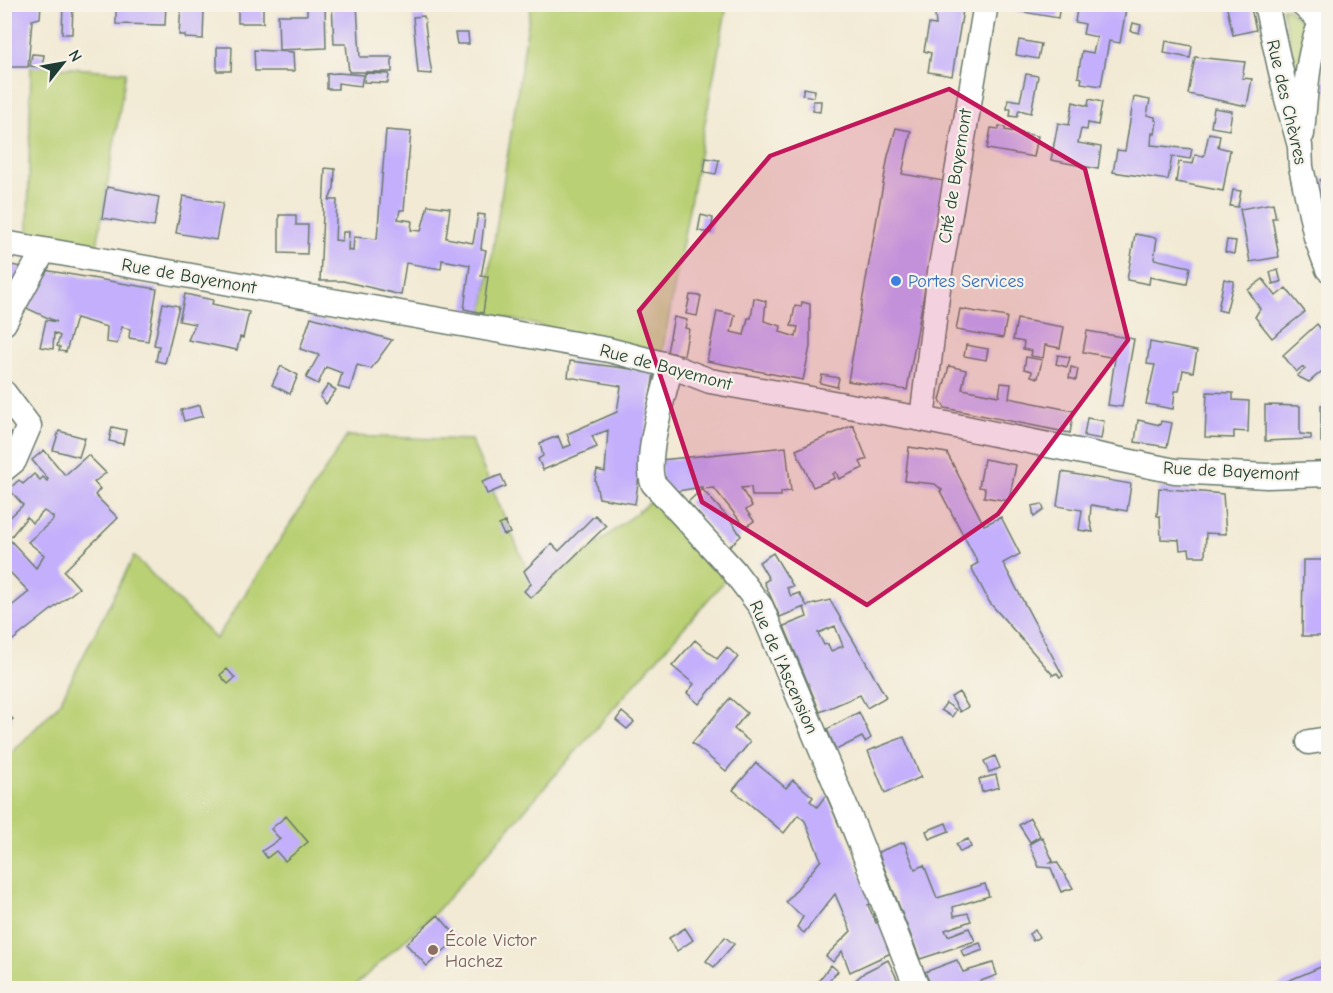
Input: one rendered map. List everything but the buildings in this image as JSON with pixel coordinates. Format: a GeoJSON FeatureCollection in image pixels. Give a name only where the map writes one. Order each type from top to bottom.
{"type":"FeatureCollection","features":[{"type":"Feature","properties":{"kind":"street","name":"Cité de Bayemont"},"geometry":{"type":"LineString","coordinates":[[922,419],[940,272],[986,4]]}},
{"type":"Feature","properties":{"kind":"street","name":"Rue des Chèvres"},"geometry":{"type":"LineString","coordinates":[[1266,4],[1300,146],[1316,237],[1329,269]]}},
{"type":"Feature","properties":{"kind":"street"},"geometry":{"type":"LineString","coordinates":[[1300,146],[1311,64],[1325,16],[1302,4]]}},
{"type":"Feature","properties":{"kind":"street","name":"Rue de Bayemont"},"geometry":{"type":"LineString","coordinates":[[4,243],[609,350],[671,366],[710,381],[922,419],[1175,471],[1267,476],[1329,474]]}},
{"type":"Feature","properties":{"kind":"street"},"geometry":{"type":"LineString","coordinates":[[4,323],[44,250]]}},
{"type":"Feature","properties":{"kind":"street","name":"Rue de l'Ascension"},"geometry":{"type":"LineString","coordinates":[[671,366],[656,429],[651,476],[653,483],[733,570],[760,607],[858,836],[917,988]]}},
{"type":"Feature","properties":{"kind":"street"},"geometry":{"type":"LineString","coordinates":[[4,393],[29,426],[14,461],[4,469]]}},
{"type":"Feature","properties":{"kind":"highlighted area"},"geometry":{"type":"Polygon","coordinates":[[[949,89],[1085,169],[1128,340],[998,514],[867,605],[702,502],[639,311],[770,156],[949,89]]]}},
{"type":"Feature","properties":{"kind":"green space"},"geometry":{"type":"Polygon","coordinates":[[[531,5],[727,5],[662,353],[483,313],[531,5]]]}},
{"type":"Feature","properties":{"kind":"green space"},"geometry":{"type":"Polygon","coordinates":[[[1282,8],[1287,8],[1303,23],[1305,31],[1298,80],[1282,8]]]}},
{"type":"Feature","properties":{"kind":"green space"},"geometry":{"type":"Polygon","coordinates":[[[31,65],[126,72],[96,252],[28,232],[31,65]]]}},
{"type":"Feature","properties":{"kind":"green space"},"geometry":{"type":"Polygon","coordinates":[[[347,436],[471,440],[537,592],[656,497],[727,578],[436,912],[352,988],[5,988],[4,761],[59,704],[134,556],[216,639],[347,436]]]}},
{"type":"Feature","properties":{"kind":"place","name":"Portes Services"},"geometry":{"type":"Point","coordinates":[896,281]}},
{"type":"Feature","properties":{"kind":"place","name":"École Victor Hachez"},"geometry":{"type":"Point","coordinates":[433,950]}}]}
